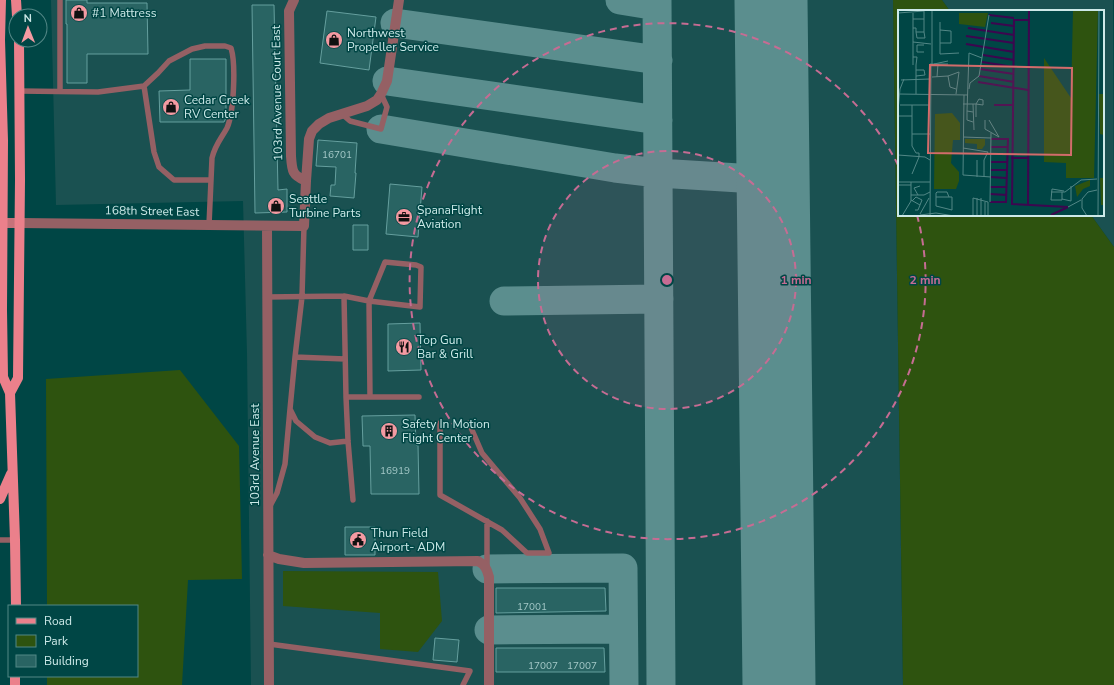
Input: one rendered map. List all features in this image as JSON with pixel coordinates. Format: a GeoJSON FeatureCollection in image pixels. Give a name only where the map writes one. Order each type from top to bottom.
{"type":"FeatureCollection","features":[{"type":"Feature","properties":{"kind":"main road"},"geometry":{"type":"LineString","coordinates":[[1,0],[1,310],[3,377],[10,393],[16,605]]}},
{"type":"Feature","properties":{"kind":"main road"},"geometry":{"type":"LineString","coordinates":[[10,393],[18,378],[20,223],[19,48]]}},
{"type":"Feature","properties":{"kind":"main road"},"geometry":{"type":"LineString","coordinates":[[0,499],[12,472]]}},
{"type":"Feature","properties":{"kind":"street","name":"103rd Avenue Court East"},"geometry":{"type":"LineString","coordinates":[[294,0],[289,11],[291,166],[294,174],[306,181]]}},
{"type":"Feature","properties":{"kind":"street"},"geometry":{"type":"LineString","coordinates":[[304,226],[309,139],[312,131],[319,124],[329,118],[367,106],[377,100],[381,94],[387,81],[399,0]]}},
{"type":"Feature","properties":{"kind":"street","name":"168th Street East"},"geometry":{"type":"LineString","coordinates":[[1,223],[304,226]]}},
{"type":"Feature","properties":{"kind":"street","name":"103rd Avenue East"},"geometry":{"type":"LineString","coordinates":[[267,226],[269,685]]}},
{"type":"Feature","properties":{"kind":"street"},"geometry":{"type":"LineString","coordinates":[[268,555],[279,560],[304,563],[478,561],[484,564],[489,577],[489,685]]}},
{"type":"Feature","properties":{"kind":"lane"},"geometry":{"type":"LineString","coordinates":[[60,0],[60,91]]}},
{"type":"Feature","properties":{"kind":"lane"},"geometry":{"type":"LineString","coordinates":[[19,92],[98,92],[144,86],[169,61],[192,49],[205,46],[225,46],[231,48],[233,55],[233,92],[231,116],[227,127],[214,149],[212,158],[209,225]]}},
{"type":"Feature","properties":{"kind":"lane"},"geometry":{"type":"LineString","coordinates":[[144,86],[154,152],[159,167],[174,180],[210,180]]}},
{"type":"Feature","properties":{"kind":"lane"},"geometry":{"type":"LineString","coordinates":[[342,114],[350,121],[381,129],[387,107],[381,94]]}},
{"type":"Feature","properties":{"kind":"lane"},"geometry":{"type":"LineString","coordinates":[[268,508],[277,493],[285,464],[302,297],[304,226]]}},
{"type":"Feature","properties":{"kind":"lane"},"geometry":{"type":"LineString","coordinates":[[267,297],[344,296],[369,301],[420,307],[421,267],[416,265],[385,262],[369,301],[370,397]]}},
{"type":"Feature","properties":{"kind":"lane"},"geometry":{"type":"LineString","coordinates":[[344,296],[346,397],[353,500]]}},
{"type":"Feature","properties":{"kind":"lane"},"geometry":{"type":"LineString","coordinates":[[295,357],[345,359]]}},
{"type":"Feature","properties":{"kind":"lane"},"geometry":{"type":"LineString","coordinates":[[346,397],[419,397]]}},
{"type":"Feature","properties":{"kind":"lane"},"geometry":{"type":"LineString","coordinates":[[290,409],[296,421],[315,437],[330,443],[348,441]]}},
{"type":"Feature","properties":{"kind":"lane"},"geometry":{"type":"LineString","coordinates":[[440,423],[440,495],[502,530],[527,553],[550,553],[540,529],[520,498],[482,453],[469,423]]}},
{"type":"Feature","properties":{"kind":"lane"},"geometry":{"type":"LineString","coordinates":[[486,521],[487,569]]}},
{"type":"Feature","properties":{"kind":"lane"},"geometry":{"type":"LineString","coordinates":[[0,540],[15,540]]}},
{"type":"Feature","properties":{"kind":"lane"},"geometry":{"type":"LineString","coordinates":[[269,644],[470,671],[463,685]]}},
{"type":"Feature","properties":{"kind":"shaded area"},"geometry":{"type":"Polygon","coordinates":[[[51,0],[893,0],[903,685],[251,685],[247,353],[243,201],[56,205],[51,0]]]}},
{"type":"Feature","properties":{"kind":"shaded area"},"geometry":{"type":"Polygon","coordinates":[[[942,0],[1113,0],[1114,247],[1092,216],[1104,216],[1104,10],[949,10],[942,0]]]}},
{"type":"Feature","properties":{"kind":"green space"},"geometry":{"type":"Polygon","coordinates":[[[893,0],[942,0],[949,10],[898,10],[898,216],[1092,216],[1114,247],[1114,685],[903,685],[893,0]]]}},
{"type":"Feature","properties":{"kind":"green space"},"geometry":{"type":"Polygon","coordinates":[[[180,370],[239,446],[242,579],[188,580],[182,685],[47,685],[47,677],[138,677],[138,605],[47,605],[46,379],[180,370]]]}},
{"type":"Feature","properties":{"kind":"green space"},"geometry":{"type":"Polygon","coordinates":[[[283,571],[438,572],[442,621],[418,652],[380,649],[380,613],[283,606],[283,571]]]}},
{"type":"Feature","properties":{"kind":"building"},"geometry":{"type":"Polygon","coordinates":[[[66,0],[87,0],[87,3],[147,3],[148,54],[87,54],[87,83],[67,83],[66,0]]]}},
{"type":"Feature","properties":{"kind":"building"},"geometry":{"type":"Polygon","coordinates":[[[252,5],[274,5],[278,190],[287,189],[287,212],[255,213],[252,5]]]}},
{"type":"Feature","properties":{"kind":"building"},"geometry":{"type":"Polygon","coordinates":[[[327,11],[376,17],[369,70],[320,63],[327,11]]]}},
{"type":"Feature","properties":{"kind":"building"},"geometry":{"type":"Polygon","coordinates":[[[190,59],[226,59],[226,118],[224,122],[160,122],[159,91],[190,90],[190,59]]]}},
{"type":"Feature","properties":{"kind":"building"},"geometry":{"type":"Polygon","coordinates":[[[318,140],[357,143],[354,198],[330,196],[331,185],[335,185],[336,167],[316,166],[318,140]]]}},
{"type":"Feature","properties":{"kind":"building"},"geometry":{"type":"Polygon","coordinates":[[[390,184],[422,187],[418,237],[386,234],[390,184]]]}},
{"type":"Feature","properties":{"kind":"building"},"geometry":{"type":"Polygon","coordinates":[[[353,225],[368,225],[368,250],[353,250],[353,225]]]}},
{"type":"Feature","properties":{"kind":"building","name":"Top Gun Bar & Grill"},"geometry":{"type":"Polygon","coordinates":[[[420,323],[421,370],[388,371],[388,324],[420,323]]]}},
{"type":"Feature","properties":{"kind":"building"},"geometry":{"type":"Polygon","coordinates":[[[415,415],[416,445],[418,445],[419,494],[371,494],[370,446],[363,446],[362,416],[415,415]]]}},
{"type":"Feature","properties":{"kind":"building"},"geometry":{"type":"Polygon","coordinates":[[[345,527],[375,527],[375,555],[345,555],[345,527]]]}},
{"type":"Feature","properties":{"kind":"building"},"geometry":{"type":"Polygon","coordinates":[[[496,588],[605,588],[606,611],[496,613],[496,588]]]}},
{"type":"Feature","properties":{"kind":"building"},"geometry":{"type":"Polygon","coordinates":[[[435,638],[459,640],[457,662],[433,660],[435,638]]]}},
{"type":"Feature","properties":{"kind":"building"},"geometry":{"type":"Polygon","coordinates":[[[496,648],[604,648],[605,672],[496,672],[496,648]]]}},
{"type":"Feature","properties":{"kind":"taxiway"},"geometry":{"type":"LineString","coordinates":[[620,0],[657,6]]}},
{"type":"Feature","properties":{"kind":"taxiway"},"geometry":{"type":"LineString","coordinates":[[657,0],[661,685]]}},
{"type":"Feature","properties":{"kind":"taxiway"},"geometry":{"type":"LineString","coordinates":[[395,23],[658,60]]}},
{"type":"Feature","properties":{"kind":"taxiway"},"geometry":{"type":"LineString","coordinates":[[387,81],[658,120]]}},
{"type":"Feature","properties":{"kind":"taxiway"},"geometry":{"type":"LineString","coordinates":[[381,129],[615,168],[658,173],[773,180]]}},
{"type":"Feature","properties":{"kind":"taxiway"},"geometry":{"type":"LineString","coordinates":[[504,301],[659,299]]}},
{"type":"Feature","properties":{"kind":"taxiway"},"geometry":{"type":"LineString","coordinates":[[487,569],[623,568],[624,685]]}},
{"type":"Feature","properties":{"kind":"taxiway"},"geometry":{"type":"LineString","coordinates":[[489,630],[623,629]]}},
{"type":"Feature","properties":{"kind":"runway"},"geometry":{"type":"LineString","coordinates":[[771,0],[779,685]]}},
{"type":"Feature","properties":{"kind":"place","name":"#1 Mattress"},"geometry":{"type":"Point","coordinates":[79,13]}},
{"type":"Feature","properties":{"kind":"place","name":"Northwest Propeller Service"},"geometry":{"type":"Point","coordinates":[334,40]}},
{"type":"Feature","properties":{"kind":"place","name":"Cedar Creek RV Center"},"geometry":{"type":"Point","coordinates":[171,107]}},
{"type":"Feature","properties":{"kind":"place","name":"Seattle Turbine Parts"},"geometry":{"type":"Point","coordinates":[276,206]}},
{"type":"Feature","properties":{"kind":"place","name":"SpanaFlight Aviation"},"geometry":{"type":"Point","coordinates":[404,217]}},
{"type":"Feature","properties":{"kind":"place","name":"Top Gun Bar & Grill"},"geometry":{"type":"Point","coordinates":[404,347]}},
{"type":"Feature","properties":{"kind":"place","name":"Safety In Motion Flight Center"},"geometry":{"type":"Point","coordinates":[389,431]}},
{"type":"Feature","properties":{"kind":"place","name":"Thun Field Airport- ADM"},"geometry":{"type":"Point","coordinates":[358,540]}}]}
